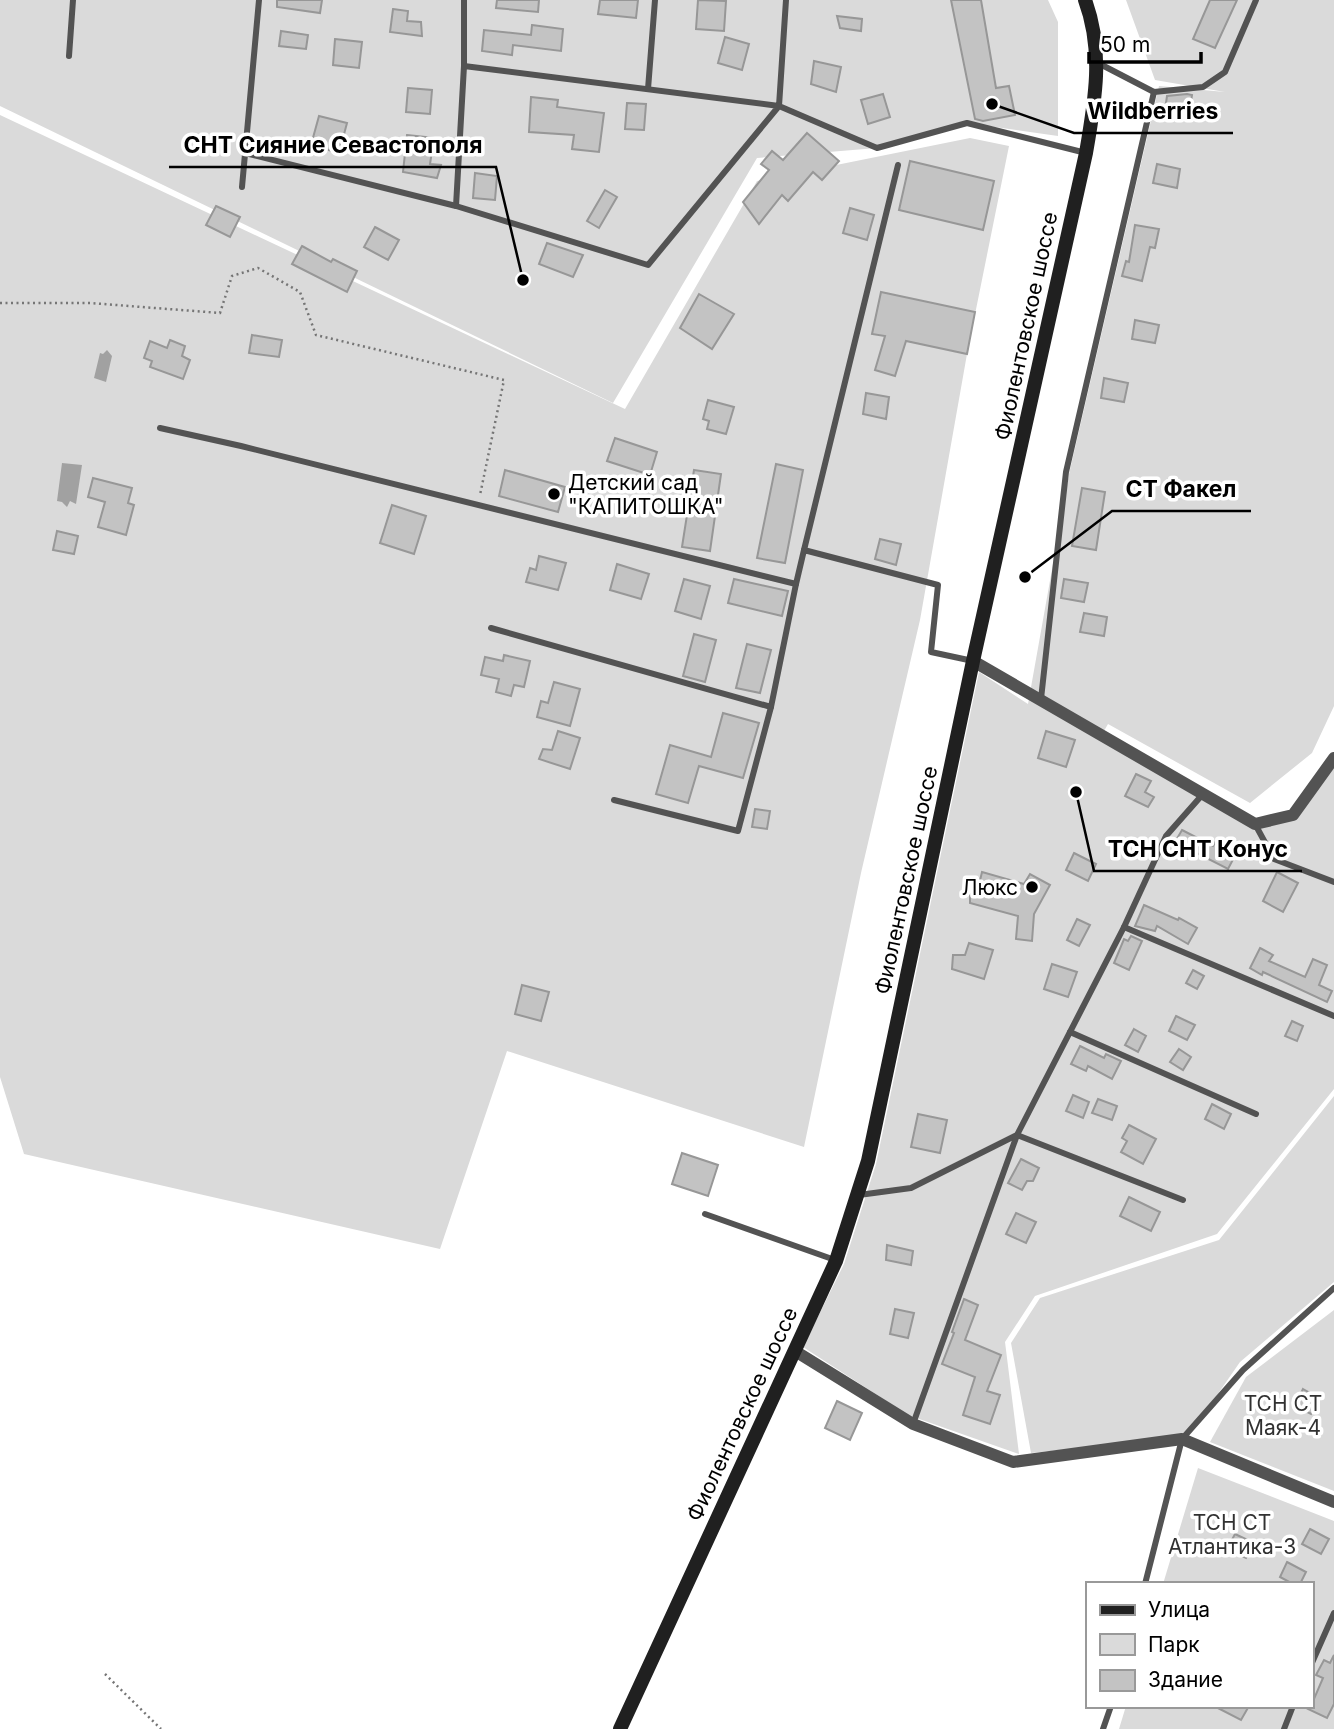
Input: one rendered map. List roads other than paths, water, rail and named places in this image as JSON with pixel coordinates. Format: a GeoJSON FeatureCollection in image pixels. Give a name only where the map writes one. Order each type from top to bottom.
{"type":"FeatureCollection","features":[{"type":"Feature","properties":{"kind":"main road","name":"Фиолентовское шоссе"},"geometry":{"type":"LineString","coordinates":[[620,1729],[836,1261],[868,1161],[1086,153],[1096,97],[1098,64],[1085,0]]}},
{"type":"Feature","properties":{"kind":"street"},"geometry":{"type":"LineString","coordinates":[[974,661],[1255,824],[1293,815],[1334,758]]}},
{"type":"Feature","properties":{"kind":"street"},"geometry":{"type":"LineString","coordinates":[[795,1351],[913,1424],[1013,1462],[1182,1439],[1334,1502]]}},
{"type":"Feature","properties":{"kind":"lane"},"geometry":{"type":"LineString","coordinates":[[69,56],[73,0]]}},
{"type":"Feature","properties":{"kind":"lane"},"geometry":{"type":"LineString","coordinates":[[242,187],[259,0]]}},
{"type":"Feature","properties":{"kind":"lane"},"geometry":{"type":"LineString","coordinates":[[456,206],[464,66],[464,0]]}},
{"type":"Feature","properties":{"kind":"lane"},"geometry":{"type":"LineString","coordinates":[[648,89],[655,0]]}},
{"type":"Feature","properties":{"kind":"lane"},"geometry":{"type":"LineString","coordinates":[[245,153],[456,206],[648,265],[779,106],[786,0]]}},
{"type":"Feature","properties":{"kind":"lane"},"geometry":{"type":"LineString","coordinates":[[1098,64],[1154,92],[1203,87],[1225,72],[1256,0]]}},
{"type":"Feature","properties":{"kind":"lane"},"geometry":{"type":"LineString","coordinates":[[464,66],[779,106],[877,148],[967,123],[1086,153]]}},
{"type":"Feature","properties":{"kind":"lane"},"geometry":{"type":"LineString","coordinates":[[1041,699],[1066,472],[1154,92]]}},
{"type":"Feature","properties":{"kind":"lane"},"geometry":{"type":"LineString","coordinates":[[614,800],[737,831],[771,707],[796,584],[898,165]]}},
{"type":"Feature","properties":{"kind":"lane"},"geometry":{"type":"LineString","coordinates":[[160,428],[796,584]]}},
{"type":"Feature","properties":{"kind":"lane"},"geometry":{"type":"LineString","coordinates":[[804,550],[938,585],[931,652],[974,661]]}},
{"type":"Feature","properties":{"kind":"lane"},"geometry":{"type":"LineString","coordinates":[[491,628],[771,707]]}},
{"type":"Feature","properties":{"kind":"lane"},"geometry":{"type":"LineString","coordinates":[[913,1424],[1017,1135],[1124,927],[1166,836],[1203,794]]}},
{"type":"Feature","properties":{"kind":"lane"},"geometry":{"type":"LineString","coordinates":[[1255,824],[1274,859],[1334,882]]}},
{"type":"Feature","properties":{"kind":"lane"},"geometry":{"type":"LineString","coordinates":[[1124,927],[1334,1016]]}},
{"type":"Feature","properties":{"kind":"lane"},"geometry":{"type":"LineString","coordinates":[[1070,1032],[1256,1114]]}},
{"type":"Feature","properties":{"kind":"lane"},"geometry":{"type":"LineString","coordinates":[[858,1195],[911,1188],[1017,1135],[1184,1200]]}},
{"type":"Feature","properties":{"kind":"lane"},"geometry":{"type":"LineString","coordinates":[[705,1213],[836,1261]]}},
{"type":"Feature","properties":{"kind":"lane"},"geometry":{"type":"LineString","coordinates":[[1146,1582],[1182,1439],[1243,1370],[1334,1289]]}},
{"type":"Feature","properties":{"kind":"lane"},"geometry":{"type":"LineString","coordinates":[[1313,1660],[1334,1613]]}},
{"type":"Feature","properties":{"kind":"lane"},"geometry":{"type":"LineString","coordinates":[[1103,1729],[1110,1708]]}},
{"type":"Feature","properties":{"kind":"lane"},"geometry":{"type":"LineString","coordinates":[[1283,1729],[1292,1708]]}},
{"type":"Feature","properties":{"kind":"place","name":"Wildberries"},"geometry":{"type":"Point","coordinates":[992,104]}},
{"type":"Feature","properties":{"kind":"place","name":"СНТ Сияние Севастополя"},"geometry":{"type":"Point","coordinates":[523,280]}},
{"type":"Feature","properties":{"kind":"place","name":"Детский сад \"КАПИТОШКА\""},"geometry":{"type":"Point","coordinates":[554,494]}},
{"type":"Feature","properties":{"kind":"place","name":"СТ Факел"},"geometry":{"type":"Point","coordinates":[1025,577]}},
{"type":"Feature","properties":{"kind":"place","name":"ТСН СНТ Конус"},"geometry":{"type":"Point","coordinates":[1076,792]}},
{"type":"Feature","properties":{"kind":"place","name":"Люкс"},"geometry":{"type":"Point","coordinates":[1032,887]}},
{"type":"Feature","properties":{"kind":"park label","name":"ТСН СТ Маяк-4"},"geometry":{"type":"Point","coordinates":[1283,1415]}},
{"type":"Feature","properties":{"kind":"park label","name":"ТСН СТ Атлантика-3"},"geometry":{"type":"Point","coordinates":[1232,1534]}}]}
